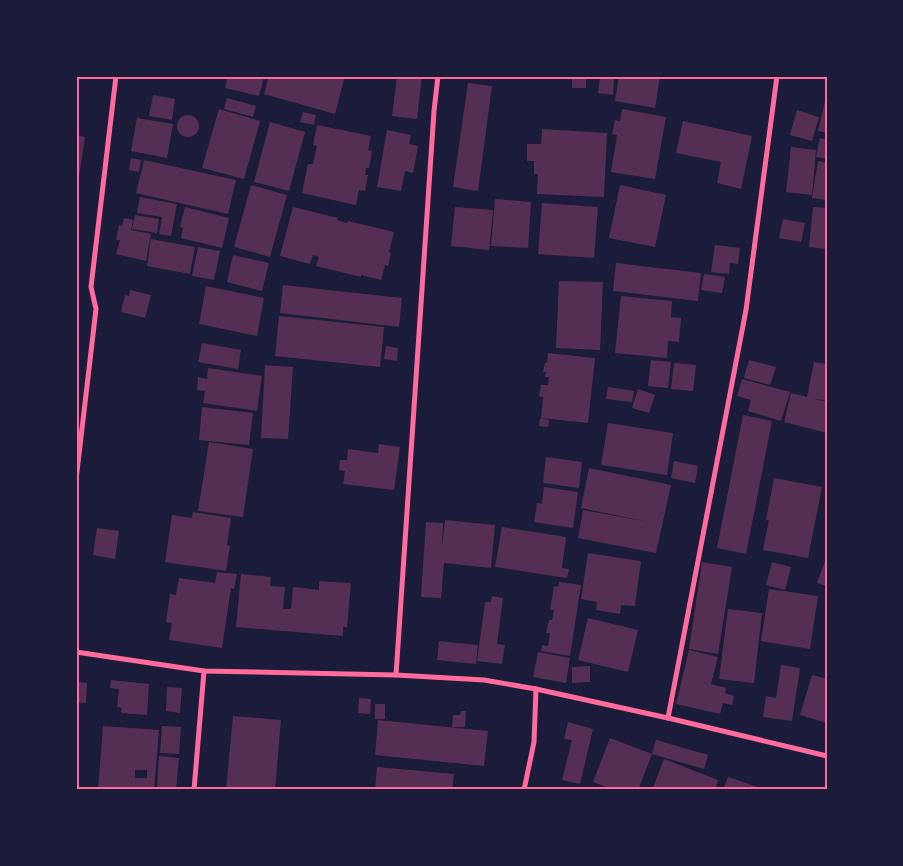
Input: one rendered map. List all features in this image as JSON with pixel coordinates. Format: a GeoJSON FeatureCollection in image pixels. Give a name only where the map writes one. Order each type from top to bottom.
{"type":"FeatureCollection","features":[{"type":"Feature","properties":{"kind":"street"},"geometry":{"type":"LineString","coordinates":[[76,480],[96,309],[91,287],[116,76]]}},
{"type":"Feature","properties":{"kind":"street"},"geometry":{"type":"LineString","coordinates":[[396,675],[434,111],[438,76]]}},
{"type":"Feature","properties":{"kind":"street"},"geometry":{"type":"LineString","coordinates":[[668,718],[746,310],[777,76]]}},
{"type":"Feature","properties":{"kind":"street"},"geometry":{"type":"LineString","coordinates":[[76,652],[204,671],[396,675],[484,680],[536,689],[668,718],[827,756]]}},
{"type":"Feature","properties":{"kind":"street"},"geometry":{"type":"LineString","coordinates":[[194,790],[204,671]]}},
{"type":"Feature","properties":{"kind":"street"},"geometry":{"type":"LineString","coordinates":[[524,790],[534,742],[536,689]]}},
{"type":"Feature","properties":{"kind":"building"},"geometry":{"type":"Polygon","coordinates":[[[228,76],[264,77],[259,96],[225,88],[228,76]]]}},
{"type":"Feature","properties":{"kind":"building"},"geometry":{"type":"Polygon","coordinates":[[[269,76],[345,76],[335,114],[264,94],[269,76]]]}},
{"type":"Feature","properties":{"kind":"building"},"geometry":{"type":"Polygon","coordinates":[[[397,76],[422,76],[417,119],[392,116],[397,76]]]}},
{"type":"Feature","properties":{"kind":"building"},"geometry":{"type":"Polygon","coordinates":[[[619,76],[660,76],[655,108],[615,101],[619,76]]]}},
{"type":"Feature","properties":{"kind":"building"},"geometry":{"type":"Polygon","coordinates":[[[572,77],[586,77],[586,88],[572,88],[572,77]]]}},
{"type":"Feature","properties":{"kind":"building"},"geometry":{"type":"Polygon","coordinates":[[[600,78],[614,79],[613,95],[598,93],[600,78]]]}},
{"type":"Feature","properties":{"kind":"building"},"geometry":{"type":"Polygon","coordinates":[[[468,83],[492,86],[478,191],[453,187],[468,83]]]}},
{"type":"Feature","properties":{"kind":"building"},"geometry":{"type":"Polygon","coordinates":[[[153,95],[175,99],[172,120],[149,116],[153,95]]]}},
{"type":"Feature","properties":{"kind":"building"},"geometry":{"type":"Polygon","coordinates":[[[227,98],[256,106],[253,117],[224,109],[227,98]]]}},
{"type":"Feature","properties":{"kind":"building"},"geometry":{"type":"Polygon","coordinates":[[[825,101],[827,101],[827,133],[818,131],[825,101]]]}},
{"type":"Feature","properties":{"kind":"building"},"geometry":{"type":"Polygon","coordinates":[[[219,109],[260,121],[244,179],[202,168],[219,109]]]}},
{"type":"Feature","properties":{"kind":"building"},"geometry":{"type":"Polygon","coordinates":[[[622,109],[666,117],[655,179],[611,172],[617,135],[612,134],[615,120],[620,121],[622,109]]]}},
{"type":"Feature","properties":{"kind":"building"},"geometry":{"type":"Polygon","coordinates":[[[797,110],[819,117],[812,141],[790,135],[797,110]]]}},
{"type":"Feature","properties":{"kind":"building"},"geometry":{"type":"Polygon","coordinates":[[[303,112],[316,115],[314,125],[300,122],[303,112]]]}},
{"type":"Feature","properties":{"kind":"building"},"geometry":{"type":"Polygon","coordinates":[[[188,115],[196,118],[199,126],[196,134],[188,137],[180,134],[177,126],[180,118],[188,115]]]}},
{"type":"Feature","properties":{"kind":"building"},"geometry":{"type":"Polygon","coordinates":[[[137,118],[173,124],[167,158],[131,151],[137,118]]]}},
{"type":"Feature","properties":{"kind":"building"},"geometry":{"type":"Polygon","coordinates":[[[683,121],[752,136],[741,189],[717,183],[721,162],[676,153],[683,121]]]}},
{"type":"Feature","properties":{"kind":"building"},"geometry":{"type":"Polygon","coordinates":[[[270,122],[305,132],[289,191],[254,182],[270,122]]]}},
{"type":"Feature","properties":{"kind":"building"},"geometry":{"type":"Polygon","coordinates":[[[317,125],[371,136],[368,150],[372,151],[369,168],[366,168],[365,175],[368,175],[365,191],[359,190],[356,205],[302,193],[308,164],[313,164],[317,146],[313,145],[317,125]]]}},
{"type":"Feature","properties":{"kind":"building"},"geometry":{"type":"Polygon","coordinates":[[[542,129],[607,133],[604,197],[537,194],[538,174],[534,174],[534,161],[527,161],[527,144],[541,144],[542,129]]]}},
{"type":"Feature","properties":{"kind":"building"},"geometry":{"type":"Polygon","coordinates":[[[387,130],[411,135],[409,144],[418,146],[413,173],[405,171],[401,191],[377,187],[387,130]]]}},
{"type":"Feature","properties":{"kind":"building"},"geometry":{"type":"Polygon","coordinates":[[[76,135],[85,137],[77,190],[76,190],[76,135]]]}},
{"type":"Feature","properties":{"kind":"building"},"geometry":{"type":"Polygon","coordinates":[[[820,138],[827,140],[827,159],[816,157],[820,138]]]}},
{"type":"Feature","properties":{"kind":"building"},"geometry":{"type":"Polygon","coordinates":[[[791,147],[816,150],[812,195],[786,192],[791,147]]]}},
{"type":"Feature","properties":{"kind":"building"},"geometry":{"type":"Polygon","coordinates":[[[131,158],[141,160],[139,172],[129,170],[131,158]]]}},
{"type":"Feature","properties":{"kind":"building"},"geometry":{"type":"Polygon","coordinates":[[[144,160],[236,180],[228,214],[136,193],[144,160]]]}},
{"type":"Feature","properties":{"kind":"building"},"geometry":{"type":"Polygon","coordinates":[[[818,161],[827,163],[827,200],[812,198],[818,161]]]}},
{"type":"Feature","properties":{"kind":"building"},"geometry":{"type":"Polygon","coordinates":[[[251,185],[287,195],[270,257],[234,247],[251,185]]]}},
{"type":"Feature","properties":{"kind":"building"},"geometry":{"type":"Polygon","coordinates":[[[620,185],[666,195],[655,247],[609,238],[620,185]]]}},
{"type":"Feature","properties":{"kind":"building"},"geometry":{"type":"Polygon","coordinates":[[[140,197],[177,204],[171,236],[159,234],[162,217],[137,213],[140,197]]]}},
{"type":"Feature","properties":{"kind":"building"},"geometry":{"type":"Polygon","coordinates":[[[495,199],[531,202],[528,248],[491,246],[495,199]]]}},
{"type":"Feature","properties":{"kind":"building"},"geometry":{"type":"Polygon","coordinates":[[[542,203],[598,207],[594,258],[538,254],[542,203]]]}},
{"type":"Feature","properties":{"kind":"building"},"geometry":{"type":"Polygon","coordinates":[[[185,207],[229,218],[222,248],[181,238],[183,228],[180,227],[185,207]]]}},
{"type":"Feature","properties":{"kind":"building"},"geometry":{"type":"Polygon","coordinates":[[[293,207],[338,218],[337,220],[347,223],[348,221],[394,232],[388,266],[385,265],[381,280],[316,266],[319,257],[313,255],[310,264],[280,256],[293,207]]]}},
{"type":"Feature","properties":{"kind":"building"},"geometry":{"type":"Polygon","coordinates":[[[455,207],[493,210],[489,250],[451,246],[455,207]]]}},
{"type":"Feature","properties":{"kind":"building"},"geometry":{"type":"Polygon","coordinates":[[[813,207],[827,208],[827,249],[809,247],[813,207]]]}},
{"type":"Feature","properties":{"kind":"building"},"geometry":{"type":"Polygon","coordinates":[[[135,215],[159,219],[157,233],[132,229],[135,215]]]}},
{"type":"Feature","properties":{"kind":"building"},"geometry":{"type":"Polygon","coordinates":[[[124,218],[133,220],[131,230],[151,234],[146,261],[116,254],[120,240],[116,240],[119,225],[122,226],[124,218]]]}},
{"type":"Feature","properties":{"kind":"building"},"geometry":{"type":"Polygon","coordinates":[[[783,219],[805,223],[801,242],[779,238],[783,219]]]}},
{"type":"Feature","properties":{"kind":"building"},"geometry":{"type":"Polygon","coordinates":[[[151,239],[195,247],[190,274],[147,266],[151,239]]]}},
{"type":"Feature","properties":{"kind":"building"},"geometry":{"type":"Polygon","coordinates":[[[715,245],[740,248],[738,264],[730,263],[729,274],[711,272],[715,245]]]}},
{"type":"Feature","properties":{"kind":"building"},"geometry":{"type":"Polygon","coordinates":[[[198,247],[220,251],[214,280],[192,276],[198,247]]]}},
{"type":"Feature","properties":{"kind":"building"},"geometry":{"type":"Polygon","coordinates":[[[233,255],[269,263],[262,291],[227,282],[233,255]]]}},
{"type":"Feature","properties":{"kind":"building"},"geometry":{"type":"Polygon","coordinates":[[[616,263],[701,273],[698,301],[613,291],[616,263]]]}},
{"type":"Feature","properties":{"kind":"building"},"geometry":{"type":"Polygon","coordinates":[[[704,274],[725,277],[722,293],[701,290],[704,274]]]}},
{"type":"Feature","properties":{"kind":"building"},"geometry":{"type":"Polygon","coordinates":[[[559,281],[603,282],[600,350],[556,348],[559,281]]]}},
{"type":"Feature","properties":{"kind":"building"},"geometry":{"type":"Polygon","coordinates":[[[283,285],[402,298],[399,327],[280,313],[283,285]]]}},
{"type":"Feature","properties":{"kind":"building"},"geometry":{"type":"Polygon","coordinates":[[[206,286],[264,298],[257,336],[199,324],[206,286]]]}},
{"type":"Feature","properties":{"kind":"building"},"geometry":{"type":"Polygon","coordinates":[[[130,290],[151,295],[145,318],[121,312],[125,295],[129,296],[130,290]]]}},
{"type":"Feature","properties":{"kind":"building"},"geometry":{"type":"Polygon","coordinates":[[[621,296],[672,301],[671,317],[681,318],[679,342],[668,341],[667,358],[615,353],[621,296]]]}},
{"type":"Feature","properties":{"kind":"building"},"geometry":{"type":"Polygon","coordinates":[[[279,316],[384,327],[380,367],[275,356],[279,316]]]}},
{"type":"Feature","properties":{"kind":"building"},"geometry":{"type":"Polygon","coordinates":[[[202,343],[241,350],[238,369],[198,362],[202,343]]]}},
{"type":"Feature","properties":{"kind":"building"},"geometry":{"type":"Polygon","coordinates":[[[386,346],[398,348],[397,361],[384,359],[386,346]]]}},
{"type":"Feature","properties":{"kind":"building"},"geometry":{"type":"Polygon","coordinates":[[[548,353],[595,358],[588,423],[541,418],[543,397],[539,396],[541,385],[548,385],[549,377],[545,377],[546,372],[543,372],[545,363],[547,363],[548,353]]]}},
{"type":"Feature","properties":{"kind":"building"},"geometry":{"type":"Polygon","coordinates":[[[651,360],[671,362],[668,388],[648,386],[651,360]]]}},
{"type":"Feature","properties":{"kind":"building"},"geometry":{"type":"Polygon","coordinates":[[[749,360],[776,367],[770,385],[744,378],[749,360]]]}},
{"type":"Feature","properties":{"kind":"building"},"geometry":{"type":"Polygon","coordinates":[[[814,362],[827,364],[827,401],[811,398],[827,402],[827,433],[784,422],[791,393],[807,397],[814,362]]]}},
{"type":"Feature","properties":{"kind":"building"},"geometry":{"type":"Polygon","coordinates":[[[674,363],[696,365],[693,391],[671,389],[674,363]]]}},
{"type":"Feature","properties":{"kind":"building"},"geometry":{"type":"Polygon","coordinates":[[[265,365],[293,367],[288,439],[261,438],[265,365]]]}},
{"type":"Feature","properties":{"kind":"building"},"geometry":{"type":"Polygon","coordinates":[[[208,368],[262,376],[257,411],[203,403],[205,391],[197,390],[198,377],[207,379],[208,368]]]}},
{"type":"Feature","properties":{"kind":"building"},"geometry":{"type":"Polygon","coordinates":[[[742,379],[790,392],[781,421],[748,411],[751,400],[737,396],[742,379]]]}},
{"type":"Feature","properties":{"kind":"building"},"geometry":{"type":"Polygon","coordinates":[[[608,387],[634,391],[632,402],[606,399],[608,387]]]}},
{"type":"Feature","properties":{"kind":"building"},"geometry":{"type":"Polygon","coordinates":[[[638,389],[655,395],[649,413],[632,408],[638,389]]]}},
{"type":"Feature","properties":{"kind":"building"},"geometry":{"type":"Polygon","coordinates":[[[202,407],[253,413],[249,445],[199,440],[202,407]]]}},
{"type":"Feature","properties":{"kind":"building"},"geometry":{"type":"Polygon","coordinates":[[[743,415],[772,421],[746,554],[717,548],[743,415]]]}},
{"type":"Feature","properties":{"kind":"building"},"geometry":{"type":"Polygon","coordinates":[[[540,418],[549,420],[548,427],[539,426],[540,418]]]}},
{"type":"Feature","properties":{"kind":"building"},"geometry":{"type":"Polygon","coordinates":[[[608,423],[673,433],[667,475],[601,465],[608,423]]]}},
{"type":"Feature","properties":{"kind":"building"},"geometry":{"type":"Polygon","coordinates":[[[209,442],[253,449],[243,517],[198,511],[209,442]]]}},
{"type":"Feature","properties":{"kind":"building"},"geometry":{"type":"Polygon","coordinates":[[[379,444],[400,447],[394,490],[343,484],[345,471],[339,470],[340,460],[347,460],[348,449],[378,453],[379,444]]]}},
{"type":"Feature","properties":{"kind":"building"},"geometry":{"type":"Polygon","coordinates":[[[546,457],[582,462],[579,488],[543,483],[546,457]]]}},
{"type":"Feature","properties":{"kind":"building"},"geometry":{"type":"Polygon","coordinates":[[[674,461],[698,466],[695,483],[671,478],[674,461]]]}},
{"type":"Feature","properties":{"kind":"building"},"geometry":{"type":"Polygon","coordinates":[[[589,468],[671,485],[656,553],[578,538],[583,510],[649,522],[581,508],[589,468]]]}},
{"type":"Feature","properties":{"kind":"building"},"geometry":{"type":"Polygon","coordinates":[[[774,478],[822,487],[808,558],[763,550],[769,520],[766,520],[774,478]]]}},
{"type":"Feature","properties":{"kind":"building"},"geometry":{"type":"Polygon","coordinates":[[[544,487],[578,492],[573,528],[534,522],[537,503],[542,504],[544,487]]]}},
{"type":"Feature","properties":{"kind":"building"},"geometry":{"type":"Polygon","coordinates":[[[193,512],[231,518],[227,545],[230,546],[226,571],[165,562],[172,515],[192,518],[193,512]]]}},
{"type":"Feature","properties":{"kind":"building"},"geometry":{"type":"Polygon","coordinates":[[[445,520],[495,525],[491,568],[444,563],[441,598],[421,597],[426,522],[443,523],[442,548],[445,520]]]}},
{"type":"Feature","properties":{"kind":"building"},"geometry":{"type":"Polygon","coordinates":[[[502,527],[566,537],[562,568],[569,569],[567,578],[495,567],[502,527]]]}},
{"type":"Feature","properties":{"kind":"building"},"geometry":{"type":"Polygon","coordinates":[[[97,528],[119,531],[115,559],[93,555],[97,528]]]}},
{"type":"Feature","properties":{"kind":"building"},"geometry":{"type":"Polygon","coordinates":[[[588,553],[641,561],[635,606],[621,605],[620,614],[596,610],[597,602],[581,599],[588,553]]]}},
{"type":"Feature","properties":{"kind":"building"},"geometry":{"type":"Polygon","coordinates":[[[827,556],[827,586],[817,583],[827,556]]]}},
{"type":"Feature","properties":{"kind":"building"},"geometry":{"type":"Polygon","coordinates":[[[702,562],[732,567],[718,654],[689,649],[702,562]]]}},
{"type":"Feature","properties":{"kind":"building"},"geometry":{"type":"Polygon","coordinates":[[[772,562],[791,567],[785,590],[766,585],[772,562]]]}},
{"type":"Feature","properties":{"kind":"building"},"geometry":{"type":"Polygon","coordinates":[[[217,572],[237,574],[234,589],[231,588],[222,648],[169,640],[172,623],[166,622],[170,594],[176,595],[179,578],[215,583],[217,572]]]}},
{"type":"Feature","properties":{"kind":"building"},"geometry":{"type":"Polygon","coordinates":[[[241,574],[271,577],[270,586],[285,587],[283,609],[291,609],[293,587],[319,590],[319,581],[351,583],[347,627],[343,627],[343,636],[236,627],[241,574]]]}},
{"type":"Feature","properties":{"kind":"building"},"geometry":{"type":"Polygon","coordinates":[[[559,582],[581,585],[570,656],[541,651],[542,645],[548,646],[550,633],[546,633],[554,610],[550,610],[554,586],[558,587],[559,582]]]}},
{"type":"Feature","properties":{"kind":"building"},"geometry":{"type":"Polygon","coordinates":[[[769,589],[818,596],[810,649],[761,641],[769,589]]]}},
{"type":"Feature","properties":{"kind":"building"},"geometry":{"type":"Polygon","coordinates":[[[492,596],[503,598],[497,644],[505,645],[502,664],[477,661],[485,602],[491,602],[492,596]]]}},
{"type":"Feature","properties":{"kind":"building"},"geometry":{"type":"Polygon","coordinates":[[[728,609],[762,613],[754,683],[719,679],[728,609]]]}},
{"type":"Feature","properties":{"kind":"building"},"geometry":{"type":"Polygon","coordinates":[[[588,618],[638,630],[628,672],[578,660],[588,618]]]}},
{"type":"Feature","properties":{"kind":"building"},"geometry":{"type":"Polygon","coordinates":[[[439,641],[478,645],[476,664],[437,660],[439,641]]]}},
{"type":"Feature","properties":{"kind":"building"},"geometry":{"type":"Polygon","coordinates":[[[689,650],[718,657],[711,684],[726,688],[725,693],[734,696],[732,705],[723,703],[720,714],[676,704],[689,650]]]}},
{"type":"Feature","properties":{"kind":"building"},"geometry":{"type":"Polygon","coordinates":[[[538,652],[570,658],[566,683],[533,677],[538,652]]]}},
{"type":"Feature","properties":{"kind":"building"},"geometry":{"type":"Polygon","coordinates":[[[781,665],[800,668],[792,721],[763,717],[766,696],[776,698],[781,665]]]}},
{"type":"Feature","properties":{"kind":"building"},"geometry":{"type":"Polygon","coordinates":[[[590,666],[590,682],[572,683],[572,667],[590,666]]]}},
{"type":"Feature","properties":{"kind":"building"},"geometry":{"type":"Polygon","coordinates":[[[812,675],[827,679],[827,723],[800,715],[812,675]]]}},
{"type":"Feature","properties":{"kind":"building"},"geometry":{"type":"Polygon","coordinates":[[[111,680],[149,684],[147,715],[121,713],[122,708],[117,707],[119,689],[110,688],[111,680]]]}},
{"type":"Feature","properties":{"kind":"building"},"geometry":{"type":"Polygon","coordinates":[[[76,682],[87,683],[86,703],[76,702],[76,682]]]}},
{"type":"Feature","properties":{"kind":"building"},"geometry":{"type":"Polygon","coordinates":[[[167,687],[182,688],[180,713],[166,711],[167,687]]]}},
{"type":"Feature","properties":{"kind":"building"},"geometry":{"type":"Polygon","coordinates":[[[359,698],[371,699],[370,714],[358,713],[359,698]]]}},
{"type":"Feature","properties":{"kind":"building"},"geometry":{"type":"Polygon","coordinates":[[[375,704],[385,704],[385,719],[375,719],[375,704]]]}},
{"type":"Feature","properties":{"kind":"building"},"geometry":{"type":"Polygon","coordinates":[[[461,711],[466,711],[465,727],[452,727],[453,715],[460,715],[461,711]]]}},
{"type":"Feature","properties":{"kind":"building"},"geometry":{"type":"Polygon","coordinates":[[[233,716],[281,720],[275,790],[226,790],[233,716]]]}},
{"type":"Feature","properties":{"kind":"building"},"geometry":{"type":"Polygon","coordinates":[[[378,720],[488,731],[484,766],[375,755],[378,720]]]}},
{"type":"Feature","properties":{"kind":"building"},"geometry":{"type":"Polygon","coordinates":[[[568,722],[593,729],[580,784],[562,780],[572,740],[564,739],[568,722]]]}},
{"type":"Feature","properties":{"kind":"building"},"geometry":{"type":"Polygon","coordinates":[[[103,726],[159,730],[154,790],[98,790],[103,726]],[[135,770],[135,778],[147,778],[147,770],[135,770]]]}},
{"type":"Feature","properties":{"kind":"building"},"geometry":{"type":"Polygon","coordinates":[[[162,726],[181,727],[179,754],[160,753],[162,726]]]}},
{"type":"Feature","properties":{"kind":"building"},"geometry":{"type":"Polygon","coordinates":[[[610,738],[652,754],[638,790],[614,790],[593,782],[610,738]]]}},
{"type":"Feature","properties":{"kind":"building"},"geometry":{"type":"Polygon","coordinates":[[[656,740],[708,755],[704,769],[652,754],[656,740]]]}},
{"type":"Feature","properties":{"kind":"building"},"geometry":{"type":"Polygon","coordinates":[[[159,756],[179,758],[176,790],[157,790],[159,756]]]}},
{"type":"Feature","properties":{"kind":"building"},"geometry":{"type":"Polygon","coordinates":[[[664,759],[718,780],[715,790],[652,790],[664,759]]]}},
{"type":"Feature","properties":{"kind":"building"},"geometry":{"type":"Polygon","coordinates":[[[377,767],[454,774],[452,790],[375,790],[377,767]]]}},
{"type":"Feature","properties":{"kind":"building"},"geometry":{"type":"Polygon","coordinates":[[[728,777],[764,789],[764,790],[723,790],[728,777]]]}}]}
